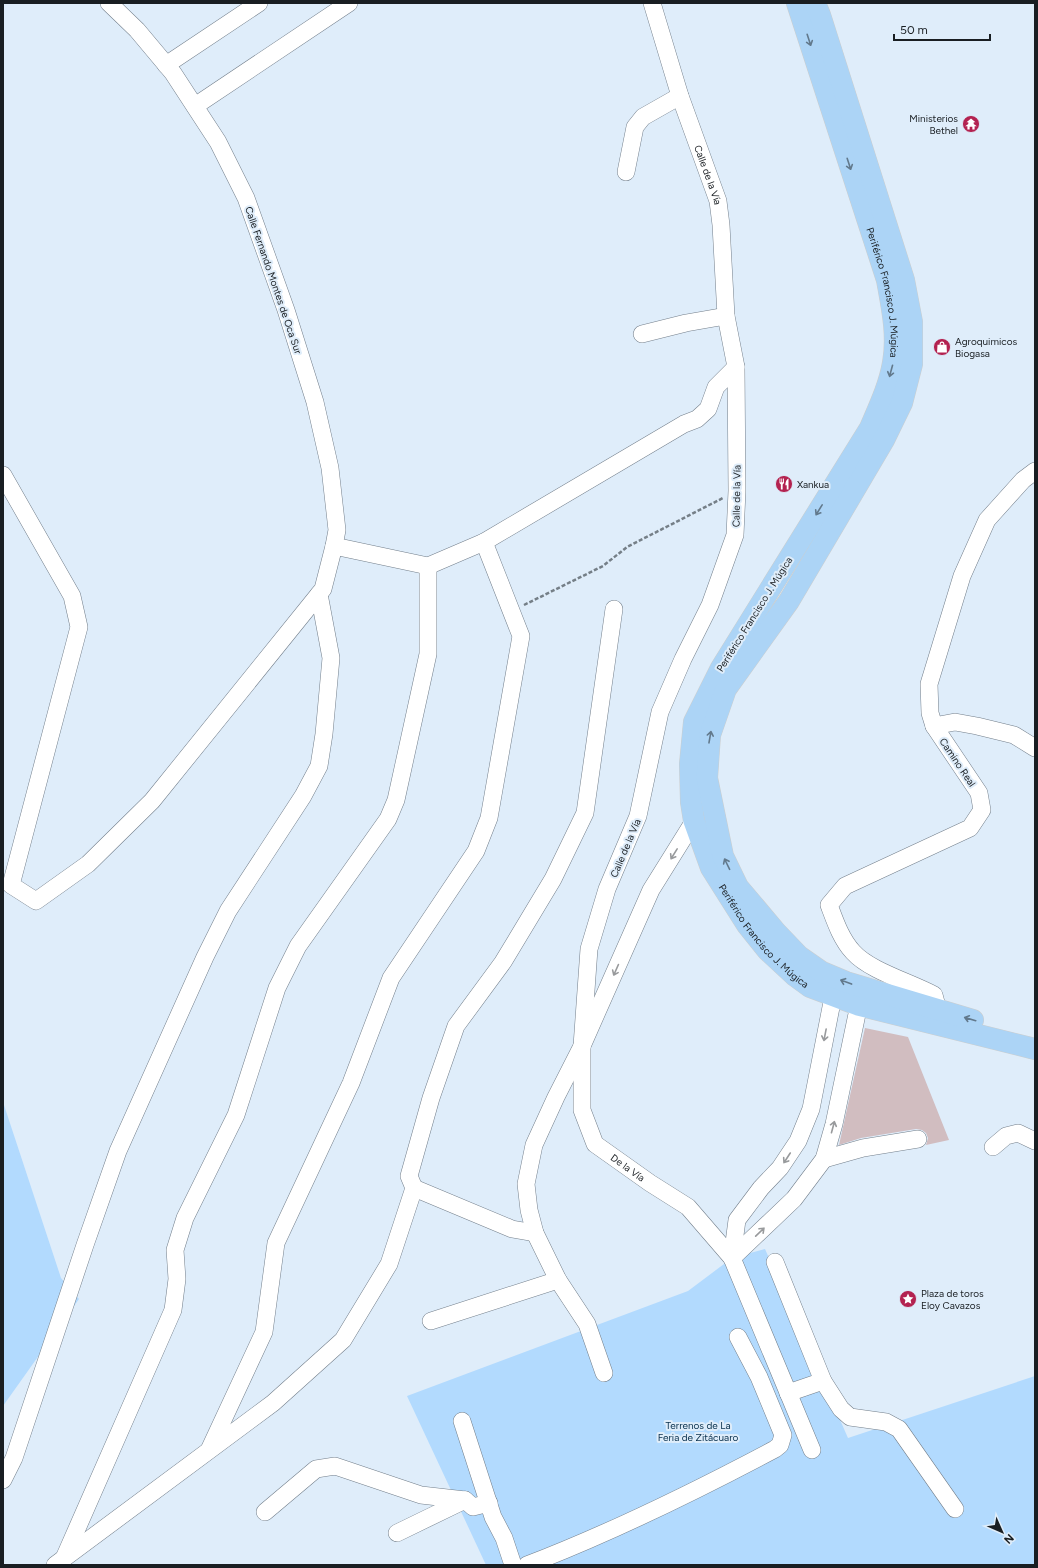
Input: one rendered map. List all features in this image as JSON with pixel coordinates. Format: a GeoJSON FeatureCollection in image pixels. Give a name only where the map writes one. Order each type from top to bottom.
{"type":"FeatureCollection","features":[{"type":"Feature","properties":{"kind":"main road","name":"Periférico Francisco J. Múgica"},"geometry":{"type":"LineString","coordinates":[[797,3],[887,280],[894,324],[895,338],[893,364],[885,395],[870,428],[721,668],[694,722],[690,764],[690,802],[694,821],[711,868],[747,925],[767,950],[795,976],[810,987],[833,997],[858,1005],[1035,1049]]}},
{"type":"Feature","properties":{"kind":"main road","name":"Periférico Francisco J. Múgica"},"geometry":{"type":"LineString","coordinates":[[815,3],[904,280],[912,322],[912,364],[902,402],[884,440],[789,602],[726,689],[710,735],[707,778],[723,856],[738,887],[776,932],[799,956],[822,972],[846,982],[1035,1037]]}},
{"type":"Feature","properties":{"kind":"street","name":"Calle Fernando Montes de Oca Sur"},"geometry":{"type":"LineString","coordinates":[[109,3],[137,30],[166,65],[218,142],[246,198],[286,310],[315,402],[330,468],[337,530],[322,589],[319,594]]}},
{"type":"Feature","properties":{"kind":"street"},"geometry":{"type":"LineString","coordinates":[[166,65],[259,3]]}},
{"type":"Feature","properties":{"kind":"street"},"geometry":{"type":"LineString","coordinates":[[195,106],[349,3]]}},
{"type":"Feature","properties":{"kind":"street","name":"Calle de la Vía"},"geometry":{"type":"LineString","coordinates":[[582,1046],[589,949],[607,889],[638,816],[660,712],[683,659],[710,605],[735,535],[737,491],[736,367],[726,316],[721,225],[718,201],[680,96],[652,3]]}},
{"type":"Feature","properties":{"kind":"street"},"geometry":{"type":"LineString","coordinates":[[626,172],[635,127],[643,116],[680,96]]}},
{"type":"Feature","properties":{"kind":"street"},"geometry":{"type":"LineString","coordinates":[[642,334],[686,323],[726,316]]}},
{"type":"Feature","properties":{"kind":"street"},"geometry":{"type":"LineString","coordinates":[[334,546],[428,566],[484,542],[684,424],[696,419],[708,408],[716,387],[736,367]]}},
{"type":"Feature","properties":{"kind":"street","name":"Camino Real"},"geometry":{"type":"LineString","coordinates":[[938,1010],[934,996],[864,962],[852,951],[844,940],[828,905],[845,886],[970,828],[982,810],[979,793],[934,726],[930,713],[929,684],[962,576],[987,520],[1023,480],[1035,471]]}},
{"type":"Feature","properties":{"kind":"street"},"geometry":{"type":"LineString","coordinates":[[3,475],[72,596],[79,627],[11,885],[36,901],[88,864],[152,801],[319,594]]}},
{"type":"Feature","properties":{"kind":"street"},"geometry":{"type":"LineString","coordinates":[[210,1448],[264,1332],[276,1243],[351,1083],[392,978],[476,852],[489,818],[521,636],[484,542]]}},
{"type":"Feature","properties":{"kind":"street"},"geometry":{"type":"LineString","coordinates":[[60,1562],[173,1310],[177,1279],[175,1250],[185,1218],[236,1115],[276,988],[298,946],[388,819],[396,800],[428,654],[428,566]]}},
{"type":"Feature","properties":{"kind":"street"},"geometry":{"type":"LineString","coordinates":[[3,1480],[14,1458],[118,1151],[205,957],[228,911],[303,796],[319,766],[324,734],[331,658],[319,594]]}},
{"type":"Feature","properties":{"kind":"street"},"geometry":{"type":"LineString","coordinates":[[60,1562],[273,1402],[343,1340],[389,1264],[414,1188],[409,1176],[431,1098],[456,1026],[503,962],[553,879],[585,813],[614,609]]}},
{"type":"Feature","properties":{"kind":"street"},"geometry":{"type":"LineString","coordinates":[[934,726],[955,722],[977,726],[1014,735],[1035,748]]}},
{"type":"Feature","properties":{"kind":"street"},"geometry":{"type":"LineString","coordinates":[[604,1373],[587,1324],[558,1280],[535,1233],[529,1210],[526,1184],[534,1145],[556,1097],[582,1046],[652,890],[694,821]]}},
{"type":"Feature","properties":{"kind":"street"},"geometry":{"type":"LineString","coordinates":[[812,1450],[732,1258],[737,1220],[761,1188],[780,1168],[798,1141],[811,1109],[833,997]]}},
{"type":"Feature","properties":{"kind":"street"},"geometry":{"type":"LineString","coordinates":[[732,1258],[794,1199],[824,1159],[834,1124],[858,1005]]}},
{"type":"Feature","properties":{"kind":"street","name":"De la Vía"},"geometry":{"type":"LineString","coordinates":[[582,1046],[582,1110],[595,1144],[650,1183],[688,1207],[732,1258]]}},
{"type":"Feature","properties":{"kind":"street"},"geometry":{"type":"LineString","coordinates":[[993,1147],[1006,1136],[1018,1133],[1035,1141]]}},
{"type":"Feature","properties":{"kind":"street"},"geometry":{"type":"LineString","coordinates":[[824,1159],[864,1148],[918,1139]]}},
{"type":"Feature","properties":{"kind":"street"},"geometry":{"type":"LineString","coordinates":[[414,1188],[512,1229],[535,1233]]}},
{"type":"Feature","properties":{"kind":"street"},"geometry":{"type":"LineString","coordinates":[[775,1262],[822,1381],[841,1409],[850,1417],[886,1422],[899,1429],[955,1509]]}},
{"type":"Feature","properties":{"kind":"street"},"geometry":{"type":"LineString","coordinates":[[431,1321],[558,1280]]}},
{"type":"Feature","properties":{"kind":"street"},"geometry":{"type":"LineString","coordinates":[[527,1565],[584,1543],[702,1488],[780,1445],[783,1435],[759,1377],[738,1337]]}},
{"type":"Feature","properties":{"kind":"street"},"geometry":{"type":"LineString","coordinates":[[759,1377],[777,1368]]}},
{"type":"Feature","properties":{"kind":"street"},"geometry":{"type":"LineString","coordinates":[[788,1393],[822,1381]]}},
{"type":"Feature","properties":{"kind":"street"},"geometry":{"type":"LineString","coordinates":[[462,1420],[488,1503],[493,1517],[504,1538],[513,1565]]}},
{"type":"Feature","properties":{"kind":"street"},"geometry":{"type":"LineString","coordinates":[[265,1512],[316,1469],[335,1466],[421,1495],[465,1500],[473,1507],[488,1503]]}},
{"type":"Feature","properties":{"kind":"street"},"geometry":{"type":"LineString","coordinates":[[397,1533],[465,1500]]}},
{"type":"Feature","properties":{"kind":"path"},"geometry":{"type":"LineString","coordinates":[[511,611],[603,566],[627,547],[737,491]]}},
{"type":"Feature","properties":{"kind":"green space"},"geometry":{"type":"Polygon","coordinates":[[[3,1102],[61,1278],[79,1299],[3,1406],[3,1102]]]}},
{"type":"Feature","properties":{"kind":"green space","name":"Terrenos de La Feria de Zitácuaro"},"geometry":{"type":"Polygon","coordinates":[[[765,1249],[848,1438],[1035,1376],[1035,1565],[486,1565],[407,1396],[688,1291],[732,1258],[765,1249]]]}},
{"type":"Feature","properties":{"kind":"building"},"geometry":{"type":"Polygon","coordinates":[[[865,1028],[908,1037],[949,1140],[926,1145],[928,1138],[926,1133],[922,1130],[916,1129],[861,1138],[839,1145],[865,1028]]]}},
{"type":"Feature","properties":{"kind":"place","name":"Ministerios Bethel"},"geometry":{"type":"Point","coordinates":[971,124]}},
{"type":"Feature","properties":{"kind":"place","name":"Agroquimicos Biogasa"},"geometry":{"type":"Point","coordinates":[942,347]}},
{"type":"Feature","properties":{"kind":"place","name":"Xankua"},"geometry":{"type":"Point","coordinates":[784,484]}},
{"type":"Feature","properties":{"kind":"place","name":"Plaza de toros Eloy Cavazos"},"geometry":{"type":"Point","coordinates":[908,1299]}}]}
